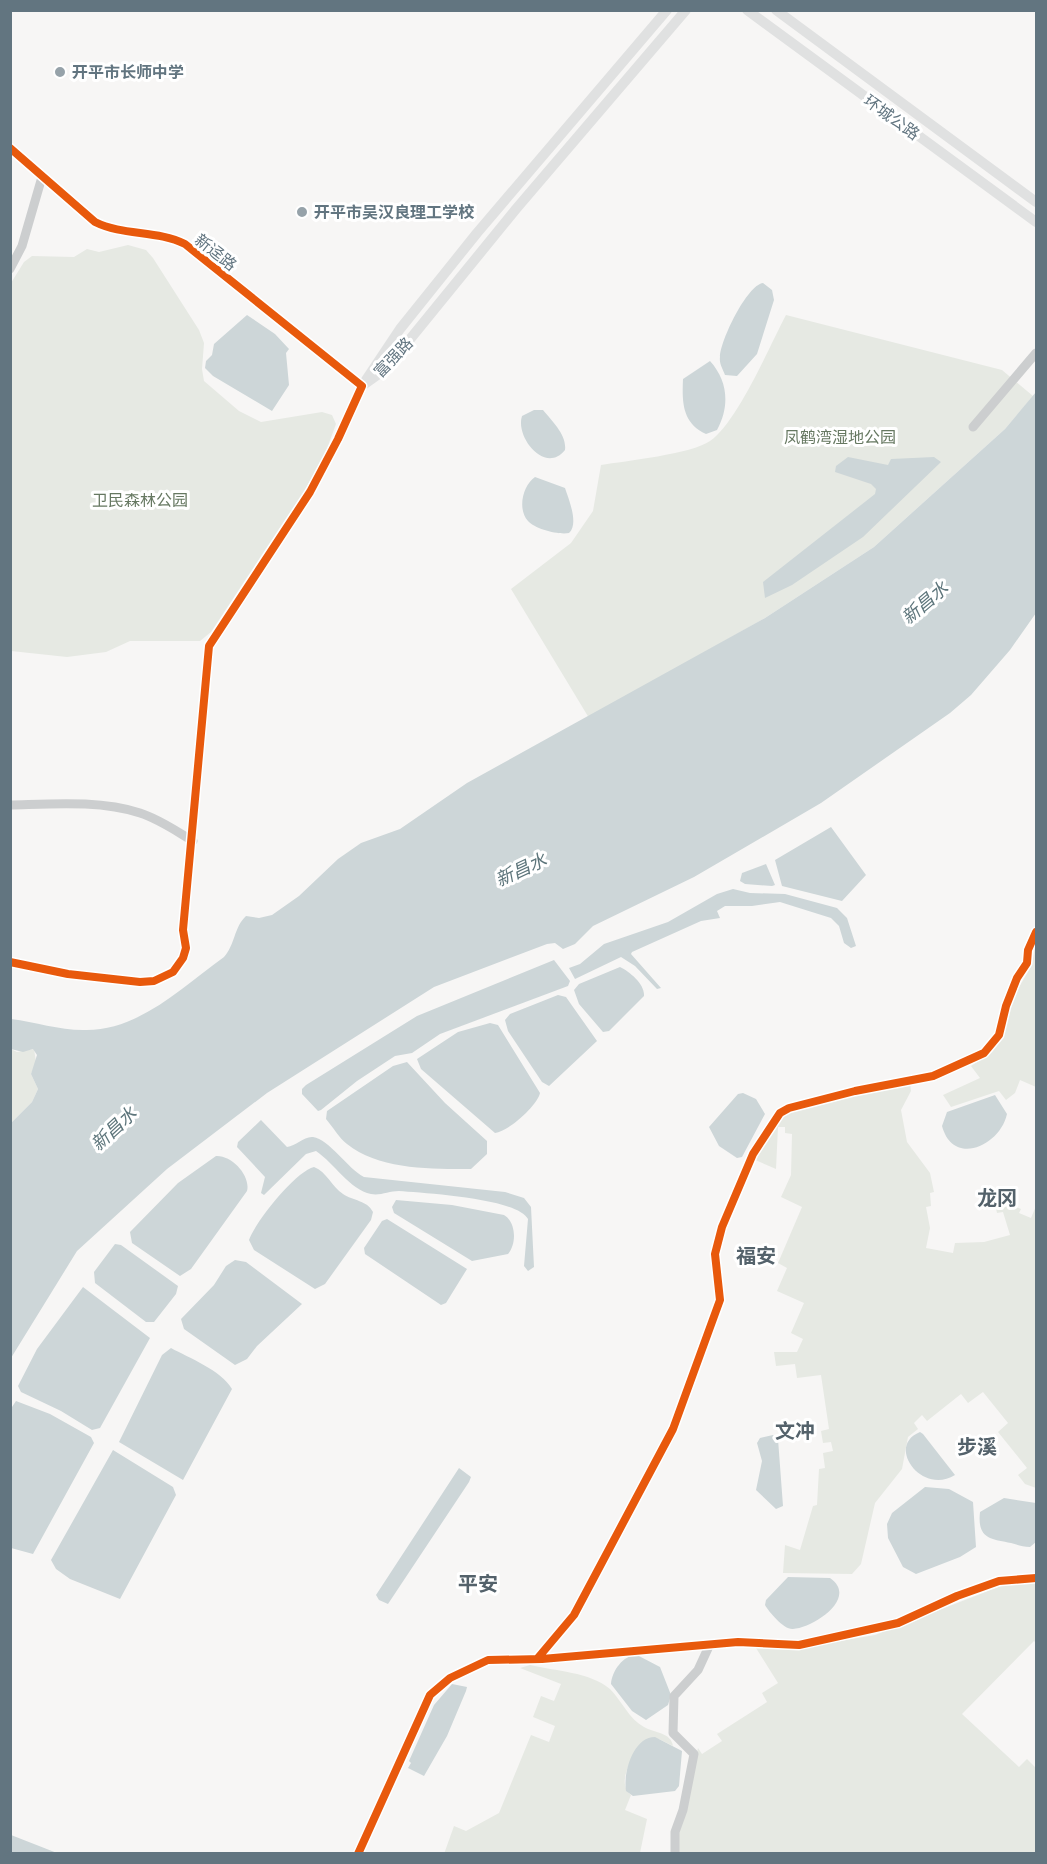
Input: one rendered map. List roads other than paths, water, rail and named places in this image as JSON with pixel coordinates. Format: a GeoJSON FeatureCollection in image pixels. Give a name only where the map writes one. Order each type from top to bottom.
{"type":"FeatureCollection","features":[{"type":"Feature","properties":{"kind":"main road","name":"富强路"},"geometry":{"type":"LineString","coordinates":[[362,386],[400,329],[477,233],[668,10]]}},
{"type":"Feature","properties":{"kind":"main road","name":"富强路"},"geometry":{"type":"LineString","coordinates":[[362,386],[376,376],[411,338],[516,209],[686,10]]}},
{"type":"Feature","properties":{"kind":"main road","name":"环城公路"},"geometry":{"type":"LineString","coordinates":[[747,10],[1036,222]]}},
{"type":"Feature","properties":{"kind":"main road","name":"环城公路"},"geometry":{"type":"LineString","coordinates":[[776,10],[1036,202]]}},
{"type":"Feature","properties":{"kind":"street","name":"新迳路"},"geometry":{"type":"LineString","coordinates":[[10,148],[81,212],[102,225],[185,244],[362,386]]}},
{"type":"Feature","properties":{"kind":"street"},"geometry":{"type":"LineString","coordinates":[[10,269],[22,246],[42,177]]}},
{"type":"Feature","properties":{"kind":"street"},"geometry":{"type":"LineString","coordinates":[[973,427],[1036,353]]}},
{"type":"Feature","properties":{"kind":"street"},"geometry":{"type":"LineString","coordinates":[[10,962],[68,974],[140,982],[154,981],[167,976],[178,967],[186,952],[183,930],[193,841],[209,646],[310,492],[362,386]]}},
{"type":"Feature","properties":{"kind":"street"},"geometry":{"type":"LineString","coordinates":[[10,805],[95,806],[128,810],[159,821],[193,841]]}},
{"type":"Feature","properties":{"kind":"street"},"geometry":{"type":"LineString","coordinates":[[537,1659],[574,1615],[673,1429],[720,1300],[716,1254],[722,1227],[753,1154],[780,1113],[789,1108],[855,1090],[933,1076],[984,1053],[999,1035],[1006,1006],[1017,978],[1027,963],[1028,950],[1036,932]]}},
{"type":"Feature","properties":{"kind":"street"},"geometry":{"type":"LineString","coordinates":[[358,1854],[423,1709],[436,1687],[488,1660],[537,1659],[748,1641],[784,1645],[812,1643],[898,1623],[957,1596],[999,1581],[1036,1578]]}},
{"type":"Feature","properties":{"kind":"street"},"geometry":{"type":"LineString","coordinates":[[675,1854],[675,1832],[683,1809],[694,1754],[673,1733],[674,1696],[697,1671],[710,1644]]}},
{"type":"Feature","properties":{"kind":"water"},"geometry":{"type":"Polygon","coordinates":[[[763,283],[772,290],[774,300],[757,354],[737,376],[725,375],[720,360],[724,339],[742,303],[757,286],[763,283]]]}},
{"type":"Feature","properties":{"kind":"water"},"geometry":{"type":"Polygon","coordinates":[[[247,315],[275,334],[289,349],[286,353],[289,385],[272,411],[213,376],[205,368],[206,361],[212,355],[214,344],[247,315]]]}},
{"type":"Feature","properties":{"kind":"water"},"geometry":{"type":"Polygon","coordinates":[[[710,361],[724,385],[725,403],[717,430],[706,434],[692,424],[685,411],[683,379],[710,361]]]}},
{"type":"Feature","properties":{"kind":"water","name":"新昌水"},"geometry":{"type":"Polygon","coordinates":[[[1036,392],[1036,613],[1010,650],[971,695],[950,713],[821,803],[694,877],[593,926],[575,944],[563,949],[555,943],[547,944],[434,987],[267,1093],[167,1169],[77,1251],[11,1358],[11,1123],[32,1102],[38,1089],[31,1074],[37,1055],[33,1049],[23,1052],[11,1049],[11,1019],[83,1030],[103,1029],[141,1016],[224,957],[239,925],[246,916],[259,918],[272,915],[299,896],[338,859],[361,843],[400,829],[467,783],[765,618],[874,547],[1005,429],[1036,392]]]}},
{"type":"Feature","properties":{"kind":"water"},"geometry":{"type":"Polygon","coordinates":[[[534,410],[543,410],[564,439],[565,450],[557,457],[541,456],[527,443],[521,425],[522,416],[534,410]]]}},
{"type":"Feature","properties":{"kind":"water"},"geometry":{"type":"Polygon","coordinates":[[[848,457],[888,465],[891,459],[934,457],[941,462],[863,537],[792,585],[765,598],[763,582],[875,494],[876,489],[871,484],[835,472],[836,466],[848,457]]]}},
{"type":"Feature","properties":{"kind":"water"},"geometry":{"type":"Polygon","coordinates":[[[535,477],[565,488],[573,518],[572,529],[569,533],[547,531],[528,521],[523,510],[523,497],[527,486],[535,477]]]}},
{"type":"Feature","properties":{"kind":"water"},"geometry":{"type":"Polygon","coordinates":[[[831,827],[866,875],[842,901],[782,886],[775,860],[831,827]]]}},
{"type":"Feature","properties":{"kind":"water"},"geometry":{"type":"Polygon","coordinates":[[[766,864],[775,885],[745,884],[740,881],[742,873],[766,864]]]}},
{"type":"Feature","properties":{"kind":"water"},"geometry":{"type":"Polygon","coordinates":[[[733,889],[750,893],[785,894],[837,908],[847,918],[856,946],[851,948],[844,943],[839,926],[831,918],[780,902],[752,906],[725,906],[717,911],[720,918],[701,921],[632,952],[631,954],[661,988],[657,989],[635,966],[621,957],[575,979],[569,968],[580,964],[604,944],[668,922],[717,894],[733,889]]]}},
{"type":"Feature","properties":{"kind":"water"},"geometry":{"type":"Polygon","coordinates":[[[554,960],[570,981],[568,986],[440,1034],[412,1053],[395,1056],[357,1081],[321,1110],[318,1111],[302,1094],[302,1089],[306,1085],[417,1016],[554,960]]]}},
{"type":"Feature","properties":{"kind":"water"},"geometry":{"type":"Polygon","coordinates":[[[620,967],[639,983],[644,996],[609,1031],[603,1032],[579,1004],[574,990],[579,984],[620,967]]]}},
{"type":"Feature","properties":{"kind":"water"},"geometry":{"type":"Polygon","coordinates":[[[558,995],[566,997],[597,1041],[549,1086],[542,1082],[508,1031],[505,1020],[510,1014],[558,995]]]}},
{"type":"Feature","properties":{"kind":"water"},"geometry":{"type":"Polygon","coordinates":[[[490,1023],[498,1025],[540,1093],[522,1117],[508,1128],[495,1133],[421,1069],[417,1059],[458,1032],[490,1023]]]}},
{"type":"Feature","properties":{"kind":"water"},"geometry":{"type":"Polygon","coordinates":[[[407,1062],[445,1103],[487,1141],[487,1154],[471,1169],[406,1166],[374,1159],[347,1144],[326,1119],[327,1111],[393,1066],[407,1062]]]}},
{"type":"Feature","properties":{"kind":"water"},"geometry":{"type":"Polygon","coordinates":[[[743,1093],[756,1099],[765,1114],[742,1157],[737,1158],[719,1146],[709,1127],[738,1094],[743,1093]]]}},
{"type":"Feature","properties":{"kind":"water"},"geometry":{"type":"Polygon","coordinates":[[[995,1095],[1007,1114],[1003,1125],[995,1135],[986,1143],[966,1149],[956,1146],[948,1139],[942,1126],[947,1112],[995,1095]]]}},
{"type":"Feature","properties":{"kind":"water"},"geometry":{"type":"Polygon","coordinates":[[[261,1120],[287,1147],[310,1137],[319,1139],[364,1177],[505,1192],[524,1198],[531,1207],[534,1267],[528,1271],[524,1266],[528,1219],[520,1212],[489,1201],[447,1195],[399,1191],[371,1194],[349,1182],[316,1151],[306,1154],[264,1195],[261,1193],[265,1177],[237,1147],[238,1142],[261,1120]]]}},
{"type":"Feature","properties":{"kind":"water"},"geometry":{"type":"Polygon","coordinates":[[[216,1156],[228,1159],[239,1168],[246,1179],[247,1191],[191,1269],[180,1276],[132,1243],[130,1232],[178,1183],[216,1156]]]}},
{"type":"Feature","properties":{"kind":"water"},"geometry":{"type":"Polygon","coordinates":[[[314,1167],[319,1169],[343,1194],[364,1203],[373,1212],[371,1220],[325,1284],[315,1289],[254,1250],[249,1240],[277,1198],[297,1178],[314,1167]]]}},
{"type":"Feature","properties":{"kind":"water"},"geometry":{"type":"Polygon","coordinates":[[[396,1200],[452,1205],[504,1215],[511,1223],[514,1233],[511,1250],[508,1254],[472,1261],[394,1213],[392,1207],[396,1200]]]}},
{"type":"Feature","properties":{"kind":"water"},"geometry":{"type":"Polygon","coordinates":[[[387,1219],[467,1269],[446,1303],[441,1305],[365,1254],[364,1248],[382,1221],[387,1219]]]}},
{"type":"Feature","properties":{"kind":"water"},"geometry":{"type":"Polygon","coordinates":[[[115,1244],[121,1245],[178,1286],[176,1294],[154,1322],[146,1322],[95,1283],[94,1272],[115,1244]]]}},
{"type":"Feature","properties":{"kind":"water"},"geometry":{"type":"Polygon","coordinates":[[[235,1260],[246,1262],[302,1304],[257,1346],[247,1359],[235,1365],[184,1329],[181,1319],[214,1285],[226,1266],[235,1260]]]}},
{"type":"Feature","properties":{"kind":"water"},"geometry":{"type":"Polygon","coordinates":[[[83,1287],[150,1338],[100,1428],[92,1430],[61,1411],[21,1392],[18,1386],[37,1349],[83,1287]]]}},
{"type":"Feature","properties":{"kind":"water"},"geometry":{"type":"Polygon","coordinates":[[[171,1348],[213,1370],[232,1389],[183,1480],[119,1442],[162,1355],[171,1348]]]}},
{"type":"Feature","properties":{"kind":"water"},"geometry":{"type":"Polygon","coordinates":[[[16,1401],[50,1414],[91,1437],[94,1443],[33,1554],[11,1548],[10,1410],[16,1401]]]}},
{"type":"Feature","properties":{"kind":"water"},"geometry":{"type":"Polygon","coordinates":[[[920,1432],[955,1475],[943,1480],[931,1479],[912,1467],[906,1448],[910,1439],[920,1432]]]}},
{"type":"Feature","properties":{"kind":"water"},"geometry":{"type":"Polygon","coordinates":[[[773,1435],[778,1439],[783,1506],[776,1509],[756,1490],[762,1461],[757,1443],[760,1438],[773,1435]]]}},
{"type":"Feature","properties":{"kind":"water"},"geometry":{"type":"Polygon","coordinates":[[[113,1450],[173,1487],[176,1495],[120,1599],[70,1579],[56,1569],[51,1560],[113,1450]]]}},
{"type":"Feature","properties":{"kind":"water"},"geometry":{"type":"Polygon","coordinates":[[[459,1468],[471,1477],[469,1482],[388,1604],[379,1600],[376,1595],[459,1468]]]}},
{"type":"Feature","properties":{"kind":"water"},"geometry":{"type":"Polygon","coordinates":[[[925,1487],[949,1489],[973,1502],[976,1547],[960,1557],[916,1574],[903,1567],[888,1538],[887,1524],[892,1513],[925,1487]]]}},
{"type":"Feature","properties":{"kind":"water"},"geometry":{"type":"Polygon","coordinates":[[[1004,1498],[1036,1503],[1036,1542],[1030,1547],[992,1539],[983,1533],[980,1512],[1004,1498]]]}},
{"type":"Feature","properties":{"kind":"water"},"geometry":{"type":"Polygon","coordinates":[[[788,1577],[830,1578],[838,1586],[839,1594],[836,1603],[830,1611],[811,1623],[793,1629],[785,1627],[765,1605],[766,1600],[788,1577]]]}},
{"type":"Feature","properties":{"kind":"water"},"geometry":{"type":"Polygon","coordinates":[[[637,1655],[660,1667],[671,1695],[668,1705],[646,1720],[632,1711],[611,1684],[619,1665],[627,1658],[637,1655]]]}},
{"type":"Feature","properties":{"kind":"water"},"geometry":{"type":"Polygon","coordinates":[[[452,1684],[467,1687],[466,1691],[447,1736],[424,1776],[408,1768],[411,1763],[409,1761],[434,1705],[452,1684]]]}},
{"type":"Feature","properties":{"kind":"water"},"geometry":{"type":"Polygon","coordinates":[[[655,1737],[682,1751],[679,1786],[675,1791],[633,1796],[626,1791],[625,1784],[631,1757],[641,1743],[655,1737]]]}},
{"type":"Feature","properties":{"kind":"water"},"geometry":{"type":"Polygon","coordinates":[[[11,1835],[57,1853],[11,1853],[11,1835]]]}},
{"type":"Feature","properties":{"kind":"place","name":"开平市长师中学"},"geometry":{"type":"Point","coordinates":[60,72]}},
{"type":"Feature","properties":{"kind":"place","name":"开平市吴汉良理工学校"},"geometry":{"type":"Point","coordinates":[302,212]}},
{"type":"Feature","properties":{"kind":"district","name":"龙冈"},"geometry":{"type":"Point","coordinates":[997,1198]}},
{"type":"Feature","properties":{"kind":"district","name":"福安"},"geometry":{"type":"Point","coordinates":[756,1256]}},
{"type":"Feature","properties":{"kind":"district","name":"文冲"},"geometry":{"type":"Point","coordinates":[795,1431]}},
{"type":"Feature","properties":{"kind":"district","name":"步溪"},"geometry":{"type":"Point","coordinates":[977,1447]}},
{"type":"Feature","properties":{"kind":"district","name":"平安"},"geometry":{"type":"Point","coordinates":[478,1584]}},
{"type":"Feature","properties":{"kind":"park label","name":"凤鹤湾湿地公园"},"geometry":{"type":"Point","coordinates":[840,437]}},
{"type":"Feature","properties":{"kind":"park label","name":"卫民森林公园"},"geometry":{"type":"Point","coordinates":[140,500]}}]}
